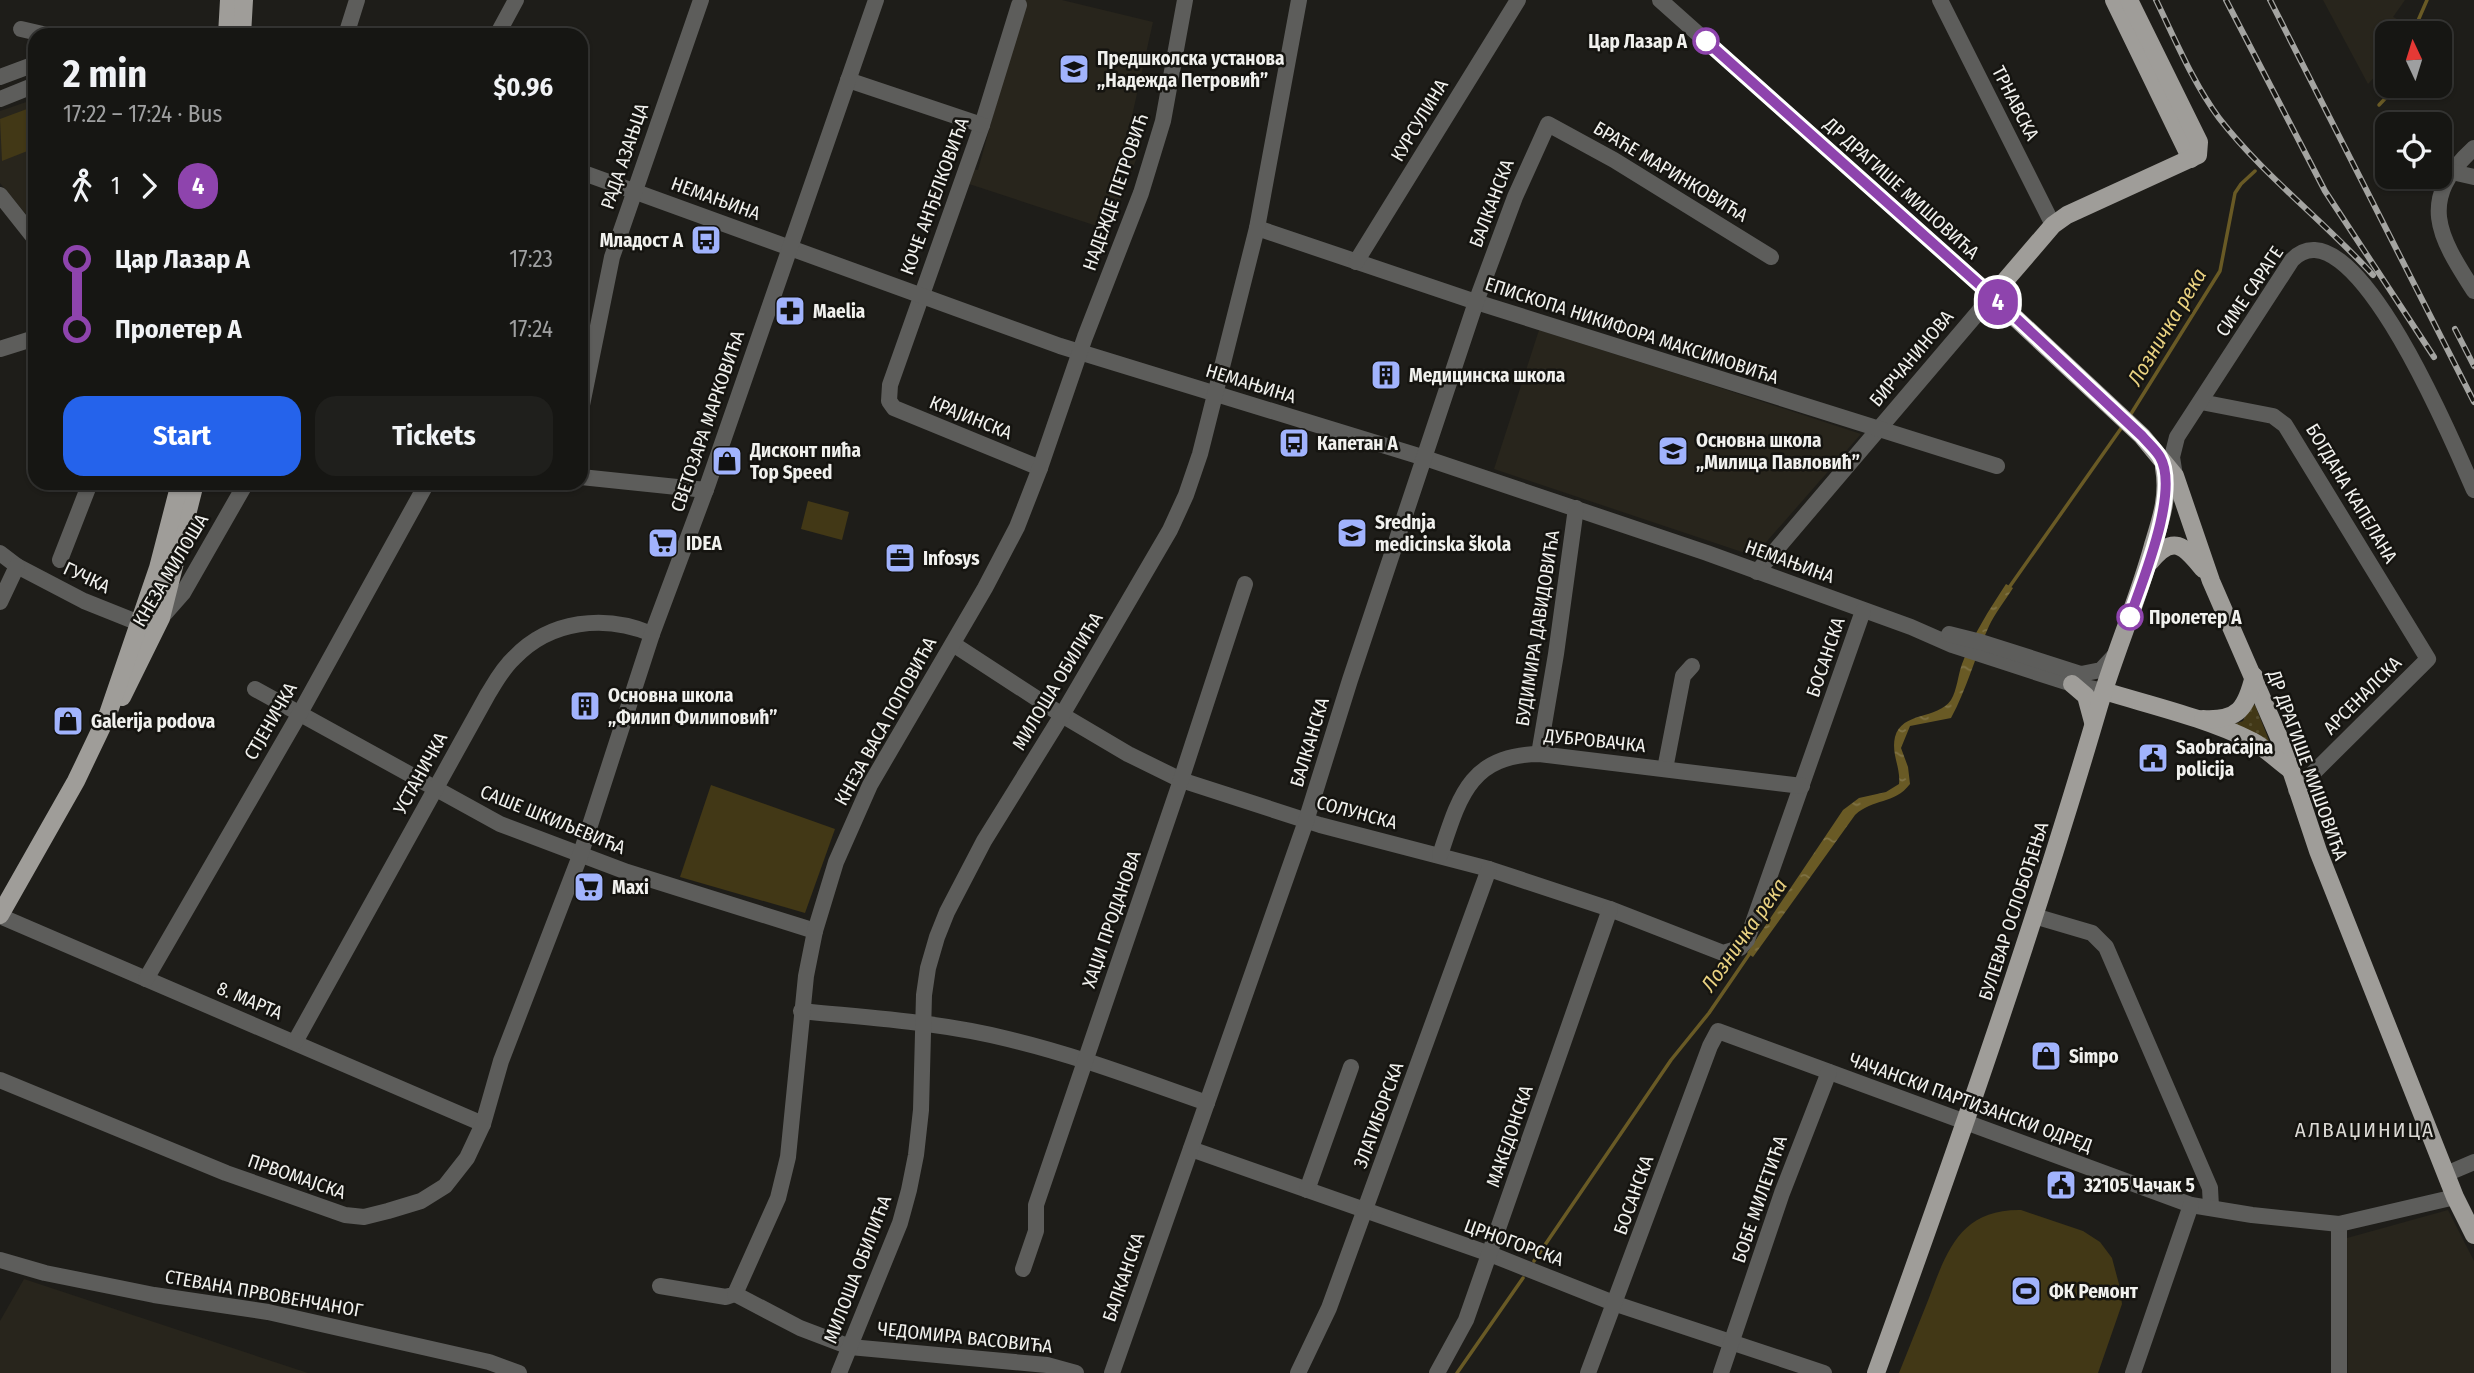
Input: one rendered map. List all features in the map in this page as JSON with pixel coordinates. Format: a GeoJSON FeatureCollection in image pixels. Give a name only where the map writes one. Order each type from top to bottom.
{"type":"FeatureCollection","features":[{"type":"Feature","properties":{"kind":"main road"},"geometry":{"type":"LineString","coordinates":[[227,28],[229,0]]}},
{"type":"Feature","properties":{"kind":"main road"},"geometry":{"type":"LineString","coordinates":[[242,28],[244,0]]}},
{"type":"Feature","properties":{"kind":"main road"},"geometry":{"type":"LineString","coordinates":[[2114,0],[2192,159],[2198,155],[2199,142],[2129,0]]}},
{"type":"Feature","properties":{"kind":"main road","name":"БИРЧАНИНОВА"},"geometry":{"type":"LineString","coordinates":[[1992,296],[2053,225],[2067,215],[2192,159]]}},
{"type":"Feature","properties":{"kind":"main road","name":"ДР ДРАГИШЕ МИШОВИЋА"},"geometry":{"type":"LineString","coordinates":[[1992,296],[2126,421],[2175,475],[2210,578],[2254,676],[2291,770],[2318,851],[2455,1197],[2474,1235]]}},
{"type":"Feature","properties":{"kind":"main road","name":"БУЛЕВАР ОСЛОБОЂЕЊА"},"geometry":{"type":"LineString","coordinates":[[1876,1373],[1966,1122],[2104,691],[2148,565],[2166,501],[2166,478],[2158,454]]}},
{"type":"Feature","properties":{"kind":"main road","name":"КНЕЗА МИЛОША"},"geometry":{"type":"LineString","coordinates":[[0,915],[76,781],[108,713],[158,568],[178,490]]}},
{"type":"Feature","properties":{"kind":"main road"},"geometry":{"type":"LineString","coordinates":[[161,618],[193,490]]}},
{"type":"Feature","properties":{"kind":"main road"},"geometry":{"type":"LineString","coordinates":[[2148,565],[2160,551],[2176,544],[2185,548],[2210,578]]}},
{"type":"Feature","properties":{"kind":"main road","name":"КНЕЗА МИЛОША"},"geometry":{"type":"LineString","coordinates":[[108,713],[126,692],[161,618]]}},
{"type":"Feature","properties":{"kind":"main road"},"geometry":{"type":"LineString","coordinates":[[2115,658],[2119,679],[2141,702]]}},
{"type":"Feature","properties":{"kind":"main road"},"geometry":{"type":"LineString","coordinates":[[2193,718],[2215,720],[2237,713],[2248,698],[2254,676]]}},
{"type":"Feature","properties":{"kind":"main road"},"geometry":{"type":"LineString","coordinates":[[2072,684],[2082,691],[2090,702],[2093,729]]}},
{"type":"Feature","properties":{"kind":"main road","name":"НЕМАЊИНА"},"geometry":{"type":"LineString","coordinates":[[2104,691],[2193,718],[2253,741],[2291,770]]}},
{"type":"Feature","properties":{"kind":"main road"},"geometry":{"type":"LineString","coordinates":[[2093,729],[2118,706],[2141,702]]}},
{"type":"Feature","properties":{"kind":"street"},"geometry":{"type":"LineString","coordinates":[[347,28],[357,0]]}},
{"type":"Feature","properties":{"kind":"street"},"geometry":{"type":"LineString","coordinates":[[501,28],[516,0]]}},
{"type":"Feature","properties":{"kind":"street","name":"РАДА АЗАЊЦА"},"geometry":{"type":"LineString","coordinates":[[588,338],[634,191],[701,0]]}},
{"type":"Feature","properties":{"kind":"street","name":"СВЕТОЗАРА МАРКОВИЋА"},"geometry":{"type":"LineString","coordinates":[[580,856],[652,634],[706,490],[876,0]]}},
{"type":"Feature","properties":{"kind":"street","name":"НАДЕЖДЕ ПЕТРОВИЋ"},"geometry":{"type":"LineString","coordinates":[[1079,353],[1141,193],[1163,121],[1185,0]]}},
{"type":"Feature","properties":{"kind":"street","name":"МИЛОША ОБИЛИЋА"},"geometry":{"type":"LineString","coordinates":[[839,1373],[900,1223],[909,1190],[921,1110],[923,1024],[928,968],[947,912],[984,841],[1062,715],[1170,530],[1200,454],[1257,228],[1299,0]]}},
{"type":"Feature","properties":{"kind":"street","name":"КУРСУЛИНА"},"geometry":{"type":"LineString","coordinates":[[1356,262],[1518,0]]}},
{"type":"Feature","properties":{"kind":"street","name":"ДР ДРАГИШЕ МИШОВИЋА"},"geometry":{"type":"LineString","coordinates":[[1660,0],[1992,296]]}},
{"type":"Feature","properties":{"kind":"street","name":"ТРНАВСКА"},"geometry":{"type":"LineString","coordinates":[[1940,0],[2053,225]]}},
{"type":"Feature","properties":{"kind":"street","name":"КОЧЕ АНЂЕЛКОВИЋА"},"geometry":{"type":"LineString","coordinates":[[889,401],[890,384],[982,125],[1019,5]]}},
{"type":"Feature","properties":{"kind":"street"},"geometry":{"type":"LineString","coordinates":[[21,29],[28,31]]}},
{"type":"Feature","properties":{"kind":"street"},"geometry":{"type":"LineString","coordinates":[[0,77],[28,67]]}},
{"type":"Feature","properties":{"kind":"street"},"geometry":{"type":"LineString","coordinates":[[848,80],[982,125]]}},
{"type":"Feature","properties":{"kind":"street"},"geometry":{"type":"LineString","coordinates":[[0,99],[28,88]]}},
{"type":"Feature","properties":{"kind":"street","name":"БРАЋЕ МАРИНКОВИЋА"},"geometry":{"type":"LineString","coordinates":[[1548,124],[1614,160],[1771,257]]}},
{"type":"Feature","properties":{"kind":"street","name":"БАЛКАНСКА"},"geometry":{"type":"LineString","coordinates":[[1112,1373],[1306,821],[1476,302],[1515,197],[1548,124]]}},
{"type":"Feature","properties":{"kind":"street"},"geometry":{"type":"LineString","coordinates":[[2474,148],[2452,172],[2474,177]]}},
{"type":"Feature","properties":{"kind":"street","name":"НЕМАЊИНА"},"geometry":{"type":"LineString","coordinates":[[588,175],[1079,353],[1425,458],[1757,572],[1911,627],[1952,645],[2072,684],[2104,691]]}},
{"type":"Feature","properties":{"kind":"street"},"geometry":{"type":"LineString","coordinates":[[2442,189],[2438,208],[2441,229],[2451,254],[2474,291]]}},
{"type":"Feature","properties":{"kind":"street"},"geometry":{"type":"LineString","coordinates":[[0,195],[28,230]]}},
{"type":"Feature","properties":{"kind":"street","name":"ЕПИСКОПА НИКИФОРА МАКСИМОВИЋА"},"geometry":{"type":"LineString","coordinates":[[1257,228],[1476,302],[1997,466]]}},
{"type":"Feature","properties":{"kind":"street","name":"СИМЕ САРАГЕ"},"geometry":{"type":"LineString","coordinates":[[2158,454],[2177,437],[2292,260],[2308,250],[2322,251],[2342,264],[2371,293],[2390,320],[2444,420],[2474,490]]}},
{"type":"Feature","properties":{"kind":"street","name":"БИРЧАНИНОВА"},"geometry":{"type":"LineString","coordinates":[[1757,572],[1992,296]]}},
{"type":"Feature","properties":{"kind":"street"},"geometry":{"type":"LineString","coordinates":[[0,349],[28,340]]}},
{"type":"Feature","properties":{"kind":"street","name":"КНЕЗА ВАСА ПОПОВИЋА"},"geometry":{"type":"LineString","coordinates":[[735,1294],[778,1198],[788,1157],[801,1011],[815,931],[835,862],[870,785],[985,588],[1017,527],[1079,353]]}},
{"type":"Feature","properties":{"kind":"street","name":"КРАЈИНСКА"},"geometry":{"type":"LineString","coordinates":[[889,401],[894,408],[1040,468]]}},
{"type":"Feature","properties":{"kind":"street","name":"БОГДАНА КАПЕЛАНА"},"geometry":{"type":"LineString","coordinates":[[2201,402],[2273,416],[2285,425],[2428,659]]}},
{"type":"Feature","properties":{"kind":"street"},"geometry":{"type":"LineString","coordinates":[[2175,475],[2172,457],[2177,437]]}},
{"type":"Feature","properties":{"kind":"street"},"geometry":{"type":"LineString","coordinates":[[588,478],[706,490]]}},
{"type":"Feature","properties":{"kind":"street"},"geometry":{"type":"LineString","coordinates":[[60,560],[87,490]]}},
{"type":"Feature","properties":{"kind":"street","name":"КНЕЗА МИЛОША"},"geometry":{"type":"LineString","coordinates":[[161,618],[183,593],[242,490]]}},
{"type":"Feature","properties":{"kind":"street","name":"СТЈЕНИЧКА"},"geometry":{"type":"LineString","coordinates":[[146,979],[300,713],[423,490]]}},
{"type":"Feature","properties":{"kind":"street","name":"БУДИМИРА ДАВИДОВИЋА"},"geometry":{"type":"LineString","coordinates":[[1539,754],[1576,508]]}},
{"type":"Feature","properties":{"kind":"street","name":"ГУЧКА"},"geometry":{"type":"LineString","coordinates":[[0,553],[17,566],[84,601],[139,623]]}},
{"type":"Feature","properties":{"kind":"street"},"geometry":{"type":"LineString","coordinates":[[0,603],[17,566]]}},
{"type":"Feature","properties":{"kind":"street","name":"ХАЏИ ПРОДАНОВА"},"geometry":{"type":"LineString","coordinates":[[1023,1269],[1036,1231],[1037,1205],[1245,584]]}},
{"type":"Feature","properties":{"kind":"street","name":"БОСАНСКА"},"geometry":{"type":"LineString","coordinates":[[1736,949],[1747,940],[1863,611]]}},
{"type":"Feature","properties":{"kind":"street"},"geometry":{"type":"LineString","coordinates":[[139,623],[149,623],[161,618]]}},
{"type":"Feature","properties":{"kind":"street","name":"УСТАНИЧКА"},"geometry":{"type":"LineString","coordinates":[[295,1042],[493,686],[514,657],[528,645],[558,628],[580,623],[606,622],[626,625],[652,634]]}},
{"type":"Feature","properties":{"kind":"street","name":"НЕМАЊИНА"},"geometry":{"type":"LineString","coordinates":[[1911,627],[1981,642],[2081,674],[2101,670],[2115,658]]}},
{"type":"Feature","properties":{"kind":"street","name":"СОЛУНСКА"},"geometry":{"type":"LineString","coordinates":[[953,644],[1062,715],[1128,754],[1181,780],[1306,821],[1489,869],[1610,909],[1718,952],[1736,949]]}},
{"type":"Feature","properties":{"kind":"street","name":"АРСЕНАЛСКА"},"geometry":{"type":"LineString","coordinates":[[2297,790],[2428,659]]}},
{"type":"Feature","properties":{"kind":"street"},"geometry":{"type":"LineString","coordinates":[[1665,769],[1683,676],[1692,666]]}},
{"type":"Feature","properties":{"kind":"street","name":"САШЕ ШКИЉЕВИЋА"},"geometry":{"type":"LineString","coordinates":[[255,689],[500,824],[580,856],[815,931]]}},
{"type":"Feature","properties":{"kind":"street","name":"ДУБРОВАЧКА"},"geometry":{"type":"LineString","coordinates":[[1440,855],[1458,802],[1470,784],[1492,764],[1506,757],[1539,754],[1802,786]]}},
{"type":"Feature","properties":{"kind":"street","name":"ПРВОМАЈСКА"},"geometry":{"type":"LineString","coordinates":[[0,1080],[226,1173],[345,1215],[364,1217],[421,1201],[445,1186],[467,1158],[482,1124],[501,1060],[580,856]]}},
{"type":"Feature","properties":{"kind":"street","name":"ЗЛАТИБОРСКА"},"geometry":{"type":"LineString","coordinates":[[1298,1373],[1329,1308],[1489,869]]}},
{"type":"Feature","properties":{"kind":"street","name":"МАКЕДОНСКА"},"geometry":{"type":"LineString","coordinates":[[1437,1373],[1466,1320],[1610,909]]}},
{"type":"Feature","properties":{"kind":"street","name":"8. МАРТА"},"geometry":{"type":"LineString","coordinates":[[0,915],[482,1124]]}},
{"type":"Feature","properties":{"kind":"street"},"geometry":{"type":"LineString","coordinates":[[2034,916],[2092,933],[2106,947],[2210,1188],[2211,1207]]}},
{"type":"Feature","properties":{"kind":"street"},"geometry":{"type":"LineString","coordinates":[[801,1011],[923,1024],[1007,1038],[1085,1061],[1207,1103]]}},
{"type":"Feature","properties":{"kind":"street","name":"БОСАНСКА"},"geometry":{"type":"LineString","coordinates":[[1588,1373],[1616,1304],[1710,1046],[1718,1031]]}},
{"type":"Feature","properties":{"kind":"street","name":"ЧАЧАНСКИ ПАРТИЗАНСКИ ОДРЕД"},"geometry":{"type":"LineString","coordinates":[[1718,1031],[2191,1205],[2252,1215],[2339,1224],[2455,1197]]}},
{"type":"Feature","properties":{"kind":"street"},"geometry":{"type":"LineString","coordinates":[[1307,1190],[1351,1068]]}},
{"type":"Feature","properties":{"kind":"street","name":"БОБЕ МИЛЕТИЋА"},"geometry":{"type":"LineString","coordinates":[[1732,1342],[1786,1182],[1829,1072]]}},
{"type":"Feature","properties":{"kind":"street","name":"ЦРНОГОРСКА"},"geometry":{"type":"LineString","coordinates":[[1191,1149],[1490,1254],[1616,1304],[1824,1373]]}},
{"type":"Feature","properties":{"kind":"street"},"geometry":{"type":"LineString","coordinates":[[2446,1174],[2474,1162]]}},
{"type":"Feature","properties":{"kind":"street"},"geometry":{"type":"LineString","coordinates":[[2133,1373],[2191,1205]]}},
{"type":"Feature","properties":{"kind":"street"},"geometry":{"type":"LineString","coordinates":[[2339,1224],[2339,1373]]}},
{"type":"Feature","properties":{"kind":"street","name":"СТЕВАНА ПРВОВЕНЧАНОГ"},"geometry":{"type":"LineString","coordinates":[[0,1259],[45,1273],[327,1325],[489,1362],[519,1373]]}},
{"type":"Feature","properties":{"kind":"street"},"geometry":{"type":"LineString","coordinates":[[660,1286],[726,1297],[735,1294]]}},
{"type":"Feature","properties":{"kind":"street","name":"ЧЕДОМИРА ВАСОВИЋА"},"geometry":{"type":"LineString","coordinates":[[735,1294],[800,1328],[850,1347],[1047,1365],[1076,1373]]}},
{"type":"Feature","properties":{"kind":"street"},"geometry":{"type":"LineString","coordinates":[[1721,1373],[1732,1342]]}},
{"type":"Feature","properties":{"kind":"shaded area","name":"Предшколска установа „Надежда Петровић”"},"geometry":{"type":"Polygon","coordinates":[[[1025,0],[1062,0],[1153,22],[1132,116],[1147,120],[1139,152],[1109,230],[966,183],[971,169],[978,170],[1025,0]]]}},
{"type":"Feature","properties":{"kind":"shaded area"},"geometry":{"type":"Polygon","coordinates":[[[2323,0],[2405,0],[2393,17],[2399,21],[2375,21],[2375,76],[2368,84],[2323,0]]]}},
{"type":"Feature","properties":{"kind":"shaded area"},"geometry":{"type":"Polygon","coordinates":[[[28,101],[28,217],[0,183],[0,111],[28,101]]]}},
{"type":"Feature","properties":{"kind":"shaded area"},"geometry":{"type":"Polygon","coordinates":[[[28,109],[28,151],[2,161],[0,119],[28,109]]]}},
{"type":"Feature","properties":{"kind":"shaded area","name":"Основна школа „Милица Павловић”"},"geometry":{"type":"Polygon","coordinates":[[[1539,330],[1861,434],[1754,556],[1494,469],[1539,330]]]}},
{"type":"Feature","properties":{"kind":"shaded area"},"geometry":{"type":"Polygon","coordinates":[[[808,501],[849,512],[842,540],[801,529],[808,501]]]}},
{"type":"Feature","properties":{"kind":"shaded area"},"geometry":{"type":"Polygon","coordinates":[[[2255,705],[2272,748],[2229,726],[2243,721],[2250,706],[2255,705]]]}},
{"type":"Feature","properties":{"kind":"shaded area"},"geometry":{"type":"Polygon","coordinates":[[[711,785],[835,829],[805,913],[680,877],[711,785]]]}},
{"type":"Feature","properties":{"kind":"shaded area","name":"ФК Ремонт"},"geometry":{"type":"Polygon","coordinates":[[[2021,1210],[2083,1231],[2100,1242],[2112,1258],[2122,1304],[2098,1373],[1899,1373],[1943,1264],[1959,1236],[1970,1225],[1984,1217],[2021,1210]]]}},
{"type":"Feature","properties":{"kind":"shaded area"},"geometry":{"type":"Polygon","coordinates":[[[2448,1210],[2474,1261],[2474,1373],[2348,1373],[2347,1238],[2448,1210]]]}},
{"type":"Feature","properties":{"kind":"shaded area"},"geometry":{"type":"Polygon","coordinates":[[[24,1279],[308,1373],[0,1373],[0,1321],[24,1279]]]}},
{"type":"Feature","properties":{"kind":"water"},"geometry":{"type":"Polygon","coordinates":[[[2006,584],[2013,588],[1989,626],[1951,718],[1910,726],[1901,748],[1908,767],[1910,784],[1890,799],[1869,806],[1855,815],[1753,957],[1747,953],[1843,810],[1859,798],[1886,792],[1899,784],[1894,743],[1899,729],[1912,719],[1937,711],[1951,700],[1971,643],[2006,584]]]}},
{"type":"Feature","properties":{"kind":"waterway","name":"Лозничка река"},"geometry":{"type":"LineString","coordinates":[[2418,21],[2427,0]]}},
{"type":"Feature","properties":{"kind":"waterway","name":"Лозничка река"},"geometry":{"type":"LineString","coordinates":[[2379,105],[2386,98]]}},
{"type":"Feature","properties":{"kind":"waterway","name":"Лозничка река"},"geometry":{"type":"LineString","coordinates":[[2129,417],[2220,271],[2235,193],[2255,171]]}},
{"type":"Feature","properties":{"kind":"waterway","name":"Лозничка река"},"geometry":{"type":"LineString","coordinates":[[2008,589],[2122,427]]}},
{"type":"Feature","properties":{"kind":"waterway","name":"Лозничка река"},"geometry":{"type":"LineString","coordinates":[[1534,1261],[1671,1060],[1709,1013],[1750,953]]}},
{"type":"Feature","properties":{"kind":"waterway","name":"Лозничка река"},"geometry":{"type":"LineString","coordinates":[[1457,1373],[1523,1278]]}},
{"type":"Feature","properties":{"kind":"railway"},"geometry":{"type":"LineString","coordinates":[[2156,0],[2193,76],[2219,118],[2255,159],[2373,275]]}},
{"type":"Feature","properties":{"kind":"railway"},"geometry":{"type":"LineString","coordinates":[[2226,0],[2325,191],[2434,357]]}},
{"type":"Feature","properties":{"kind":"railway"},"geometry":{"type":"LineString","coordinates":[[2270,0],[2474,402]]}},
{"type":"Feature","properties":{"kind":"railway"},"geometry":{"type":"LineString","coordinates":[[2455,329],[2474,366]]}},
{"type":"Feature","properties":{"kind":"bus line","name":"4"},"geometry":{"type":"LineString","coordinates":[[1706,41],[2065,363],[2142,436],[2161,458],[2166,478],[2166,501],[2130,617]]}},
{"type":"Feature","properties":{"kind":"place","name":"Цар Лазар А"},"geometry":{"type":"Point","coordinates":[1706,41]}},
{"type":"Feature","properties":{"kind":"place","name":"Предшколска установа „Надежда Петровић”"},"geometry":{"type":"Point","coordinates":[1074,69]}},
{"type":"Feature","properties":{"kind":"place","name":"Младост А"},"geometry":{"type":"Point","coordinates":[706,240]}},
{"type":"Feature","properties":{"kind":"place","name":"Maelia"},"geometry":{"type":"Point","coordinates":[790,311]}},
{"type":"Feature","properties":{"kind":"place","name":"Медицинска школа"},"geometry":{"type":"Point","coordinates":[1386,375]}},
{"type":"Feature","properties":{"kind":"place","name":"Капетан А"},"geometry":{"type":"Point","coordinates":[1294,443]}},
{"type":"Feature","properties":{"kind":"place","name":"Основна школа „Милица Павловић”"},"geometry":{"type":"Point","coordinates":[1673,451]}},
{"type":"Feature","properties":{"kind":"place","name":"Дисконт пића Top Speed"},"geometry":{"type":"Point","coordinates":[727,461]}},
{"type":"Feature","properties":{"kind":"place","name":"Srednja medicinska škola"},"geometry":{"type":"Point","coordinates":[1352,533]}},
{"type":"Feature","properties":{"kind":"place","name":"IDEA"},"geometry":{"type":"Point","coordinates":[663,543]}},
{"type":"Feature","properties":{"kind":"place","name":"Infosys"},"geometry":{"type":"Point","coordinates":[900,558]}},
{"type":"Feature","properties":{"kind":"place","name":"Пролетер А"},"geometry":{"type":"Point","coordinates":[2130,617]}},
{"type":"Feature","properties":{"kind":"place","name":"Основна школа „Филип Филиповић”"},"geometry":{"type":"Point","coordinates":[585,706]}},
{"type":"Feature","properties":{"kind":"place","name":"Galerija podova"},"geometry":{"type":"Point","coordinates":[68,721]}},
{"type":"Feature","properties":{"kind":"place","name":"Saobraćajna policija"},"geometry":{"type":"Point","coordinates":[2153,758]}},
{"type":"Feature","properties":{"kind":"place","name":"Maxi"},"geometry":{"type":"Point","coordinates":[589,887]}},
{"type":"Feature","properties":{"kind":"place","name":"Simpo"},"geometry":{"type":"Point","coordinates":[2046,1056]}},
{"type":"Feature","properties":{"kind":"place","name":"32105 Чачак 5"},"geometry":{"type":"Point","coordinates":[2061,1185]}},
{"type":"Feature","properties":{"kind":"place","name":"ФК Ремонт"},"geometry":{"type":"Point","coordinates":[2026,1291]}},
{"type":"Feature","properties":{"kind":"district","name":"АЛВАЏИНИЦА"},"geometry":{"type":"Point","coordinates":[2365,1130]}}]}
